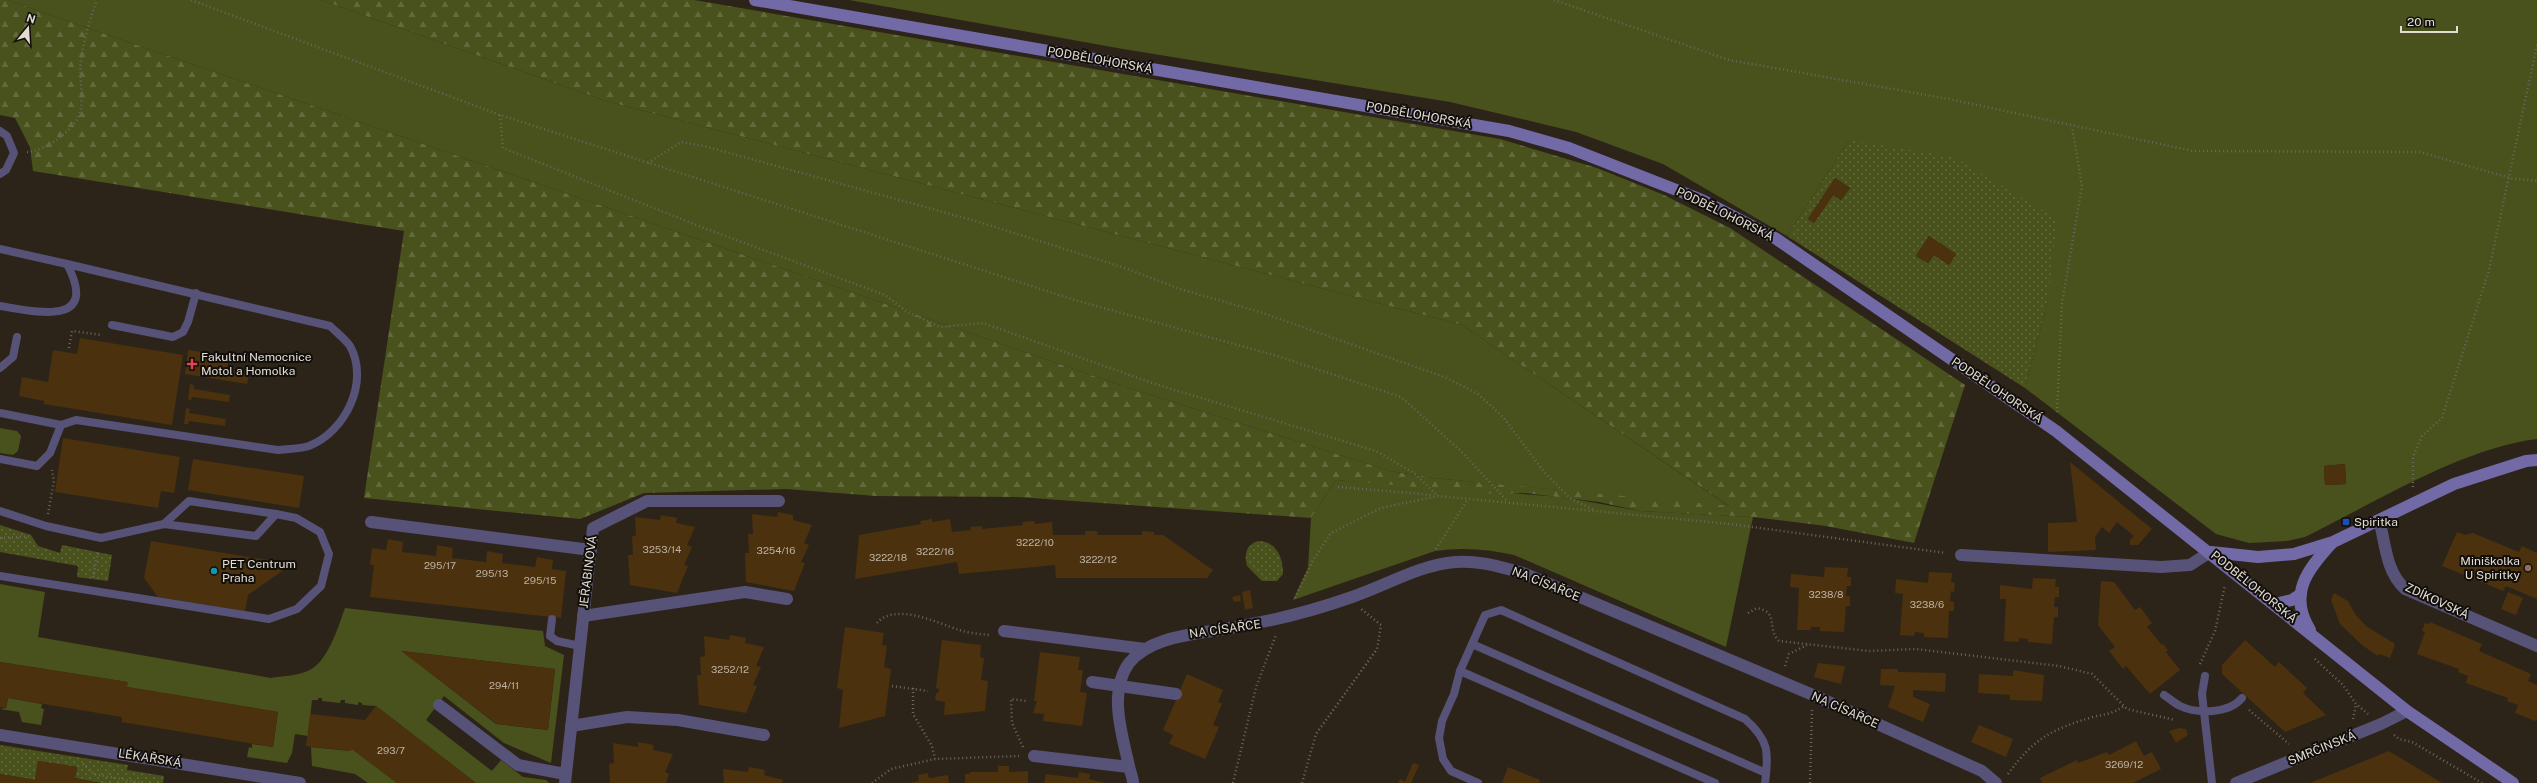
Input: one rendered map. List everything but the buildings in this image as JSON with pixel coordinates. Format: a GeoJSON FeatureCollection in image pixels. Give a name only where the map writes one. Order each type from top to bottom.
{"type":"FeatureCollection","features":[{"type":"Feature","properties":{"kind":"street","name":"PODBĚLOHORSKÁ"},"geometry":{"type":"LineString","coordinates":[[756,0],[1509,131],[1569,148],[1702,200],[1775,238],[2056,431],[2210,552],[2275,604],[2314,638],[2407,711],[2513,783]]}},
{"type":"Feature","properties":{"kind":"street"},"geometry":{"type":"LineString","coordinates":[[1961,554],[2161,567],[2190,565],[2210,552],[2258,557],[2294,554],[2333,542],[2454,484],[2526,461],[2537,460]]}},
{"type":"Feature","properties":{"kind":"street","name":"JEŘABINOVÁ"},"geometry":{"type":"LineString","coordinates":[[565,779],[594,528],[647,501],[779,501]]}},
{"type":"Feature","properties":{"kind":"street","name":"ZDÍKOVSKÁ"},"geometry":{"type":"LineString","coordinates":[[2379,520],[2388,564],[2396,580],[2405,589],[2537,646]]}},
{"type":"Feature","properties":{"kind":"street"},"geometry":{"type":"LineString","coordinates":[[371,522],[591,550]]}},
{"type":"Feature","properties":{"kind":"street"},"geometry":{"type":"LineString","coordinates":[[2314,638],[2302,617],[2299,604],[2301,594],[2313,563],[2333,542]]}},
{"type":"Feature","properties":{"kind":"street","name":"NA CÍSAŘCE"},"geometry":{"type":"LineString","coordinates":[[1133,783],[1117,704],[1118,685],[1129,664],[1145,649],[1176,636],[1261,624],[1285,618],[1353,597],[1425,569],[1454,562],[1484,562],[1523,573],[1813,696],[1982,771],[1996,783]]}},
{"type":"Feature","properties":{"kind":"street"},"geometry":{"type":"LineString","coordinates":[[583,616],[745,592],[787,599]]}},
{"type":"Feature","properties":{"kind":"street"},"geometry":{"type":"LineString","coordinates":[[2275,604],[2292,600],[2301,594]]}},
{"type":"Feature","properties":{"kind":"street"},"geometry":{"type":"LineString","coordinates":[[1004,631],[1145,649]]}},
{"type":"Feature","properties":{"kind":"street"},"geometry":{"type":"LineString","coordinates":[[1092,682],[1176,694]]}},
{"type":"Feature","properties":{"kind":"street"},"geometry":{"type":"LineString","coordinates":[[439,705],[518,765],[565,779]]}},
{"type":"Feature","properties":{"kind":"street","name":"SMRČINSKÁ"},"geometry":{"type":"LineString","coordinates":[[2236,783],[2381,724],[2407,711]]}},
{"type":"Feature","properties":{"kind":"street"},"geometry":{"type":"LineString","coordinates":[[571,726],[634,717],[678,720],[764,735]]}},
{"type":"Feature","properties":{"kind":"street","name":"LÉKAŘSKÁ"},"geometry":{"type":"LineString","coordinates":[[0,735],[300,783]]}},
{"type":"Feature","properties":{"kind":"street"},"geometry":{"type":"LineString","coordinates":[[1031,756],[1129,767]]}},
{"type":"Feature","properties":{"kind":"lane"},"geometry":{"type":"LineString","coordinates":[[0,131],[7,136],[14,153],[6,170],[0,174]]}},
{"type":"Feature","properties":{"kind":"lane"},"geometry":{"type":"LineString","coordinates":[[0,249],[196,293],[330,326],[350,346],[357,373],[353,402],[336,428],[309,446],[278,450],[76,420],[61,426],[0,413]]}},
{"type":"Feature","properties":{"kind":"lane"},"geometry":{"type":"LineString","coordinates":[[0,306],[48,314],[65,311],[74,301],[77,282],[67,264]]}},
{"type":"Feature","properties":{"kind":"lane"},"geometry":{"type":"LineString","coordinates":[[112,325],[173,337],[183,332],[188,322],[196,293]]}},
{"type":"Feature","properties":{"kind":"lane"},"geometry":{"type":"LineString","coordinates":[[0,368],[13,357],[17,337]]}},
{"type":"Feature","properties":{"kind":"lane"},"geometry":{"type":"LineString","coordinates":[[0,459],[37,466],[50,453],[61,426]]}},
{"type":"Feature","properties":{"kind":"lane"},"geometry":{"type":"LineString","coordinates":[[0,576],[90,592],[253,618],[269,619],[297,609],[321,586],[329,554],[320,532],[296,518],[190,501],[164,524]]}},
{"type":"Feature","properties":{"kind":"lane"},"geometry":{"type":"LineString","coordinates":[[0,511],[46,526],[101,538],[164,524],[256,536],[276,514]]}},
{"type":"Feature","properties":{"kind":"lane"},"geometry":{"type":"LineString","coordinates":[[1478,783],[1451,771],[1443,759],[1439,738],[1442,721],[1454,694],[1460,671],[1485,615],[1501,610],[1745,719],[1759,732],[1767,753],[1765,783]]}},
{"type":"Feature","properties":{"kind":"lane"},"geometry":{"type":"LineString","coordinates":[[552,619],[550,636],[557,641],[580,646]]}},
{"type":"Feature","properties":{"kind":"lane"},"geometry":{"type":"LineString","coordinates":[[1472,644],[1766,773]]}},
{"type":"Feature","properties":{"kind":"lane"},"geometry":{"type":"LineString","coordinates":[[1460,671],[1715,783]]}},
{"type":"Feature","properties":{"kind":"lane"},"geometry":{"type":"LineString","coordinates":[[2204,676],[2202,694],[2212,783]]}},
{"type":"Feature","properties":{"kind":"lane"},"geometry":{"type":"LineString","coordinates":[[2164,695],[2180,706],[2204,711],[2218,711],[2240,700]]}},
{"type":"Feature","properties":{"kind":"path"},"geometry":{"type":"LineString","coordinates":[[14,153],[35,152],[57,141],[75,122],[81,110],[80,74],[84,43],[97,0]]}},
{"type":"Feature","properties":{"kind":"path"},"geometry":{"type":"LineString","coordinates":[[191,0],[500,116],[1078,301],[1274,355],[1401,397],[1461,451],[1508,502]]}},
{"type":"Feature","properties":{"kind":"path"},"geometry":{"type":"LineString","coordinates":[[1554,0],[1729,60],[1949,100],[2072,127],[2193,151],[2420,152],[2510,178],[2537,181]]}},
{"type":"Feature","properties":{"kind":"path"},"geometry":{"type":"LineString","coordinates":[[2414,490],[2413,457],[2422,436],[2442,418],[2489,270],[2510,178],[2537,45]]}},
{"type":"Feature","properties":{"kind":"path"},"geometry":{"type":"LineString","coordinates":[[500,116],[503,148],[704,228],[885,295],[906,311],[940,327],[983,323],[1156,384],[1376,451],[1414,473],[1438,496]]}},
{"type":"Feature","properties":{"kind":"path"},"geometry":{"type":"LineString","coordinates":[[2056,431],[2062,303],[2082,186],[2072,127]]}},
{"type":"Feature","properties":{"kind":"path"},"geometry":{"type":"LineString","coordinates":[[648,163],[681,142],[704,146],[979,222],[1125,268],[1180,289],[1260,312],[1387,355],[1447,378],[1478,394],[1504,418],[1544,472],[1570,498],[1594,510]]}},
{"type":"Feature","properties":{"kind":"path"},"geometry":{"type":"LineString","coordinates":[[69,348],[72,331],[108,336]]}},
{"type":"Feature","properties":{"kind":"path"},"geometry":{"type":"LineString","coordinates":[[46,526],[54,481]]}},
{"type":"Feature","properties":{"kind":"path"},"geometry":{"type":"LineString","coordinates":[[1338,488],[1508,502],[1730,524],[1961,554]]}},
{"type":"Feature","properties":{"kind":"path"},"geometry":{"type":"LineString","coordinates":[[1233,783],[1256,687],[1267,655],[1312,562],[1331,533],[1381,508],[1438,496]]}},
{"type":"Feature","properties":{"kind":"path"},"geometry":{"type":"LineString","coordinates":[[1434,552],[1468,499]]}},
{"type":"Feature","properties":{"kind":"path"},"geometry":{"type":"LineString","coordinates":[[90,592],[101,538]]}},
{"type":"Feature","properties":{"kind":"path"},"geometry":{"type":"LineString","coordinates":[[2198,668],[2215,631],[2227,578]]}},
{"type":"Feature","properties":{"kind":"path"},"geometry":{"type":"LineString","coordinates":[[1748,613],[1757,608],[1765,610],[1770,614],[1775,637],[1778,641],[1868,651],[1916,649],[2059,666],[2092,674],[2124,706],[2133,711],[2188,722],[2187,708]]}},
{"type":"Feature","properties":{"kind":"path"},"geometry":{"type":"LineString","coordinates":[[1302,783],[1316,734],[1377,649],[1381,625],[1362,612]]}},
{"type":"Feature","properties":{"kind":"path"},"geometry":{"type":"LineString","coordinates":[[877,623],[890,615],[924,616],[959,630],[992,635],[1004,631]]}},
{"type":"Feature","properties":{"kind":"path"},"geometry":{"type":"LineString","coordinates":[[1779,682],[1789,654],[1807,645]]}},
{"type":"Feature","properties":{"kind":"path"},"geometry":{"type":"LineString","coordinates":[[2314,658],[2343,685],[2356,704],[2399,739],[2412,742],[2482,783]]}},
{"type":"Feature","properties":{"kind":"path"},"geometry":{"type":"LineString","coordinates":[[892,686],[928,690]]}},
{"type":"Feature","properties":{"kind":"path"},"geometry":{"type":"LineString","coordinates":[[913,688],[913,714],[932,746],[934,759]]}},
{"type":"Feature","properties":{"kind":"path"},"geometry":{"type":"LineString","coordinates":[[1810,783],[1810,724],[1813,696]]}},
{"type":"Feature","properties":{"kind":"path"},"geometry":{"type":"LineString","coordinates":[[872,783],[891,769],[934,759],[1031,756],[1012,723],[1010,699],[1027,701]]}},
{"type":"Feature","properties":{"kind":"path"},"geometry":{"type":"LineString","coordinates":[[2240,700],[2290,745]]}},
{"type":"Feature","properties":{"kind":"path"},"geometry":{"type":"LineString","coordinates":[[2008,774],[2022,754],[2039,739],[2060,729],[2113,713],[2124,706]]}},
{"type":"Feature","properties":{"kind":"path"},"geometry":{"type":"LineString","coordinates":[[79,762],[94,774],[142,783]]}},
{"type":"Feature","properties":{"kind":"green space"},"geometry":{"type":"Polygon","coordinates":[[[0,0],[7,0],[1120,385],[1390,471],[1434,478],[1729,506],[1462,325],[606,101],[321,0],[694,0],[1500,139],[1597,168],[1664,195],[1730,228],[1965,385],[1914,543],[1826,526],[1753,517],[1640,511],[1599,502],[1525,493],[1497,494],[1336,480],[1311,518],[1018,497],[876,496],[786,489],[644,493],[580,519],[364,498],[404,231],[33,171],[30,147],[15,118],[0,115],[0,0]]]}},
{"type":"Feature","properties":{"kind":"green space"},"geometry":{"type":"Polygon","coordinates":[[[7,0],[321,0],[606,101],[1462,325],[1730,507],[1434,478],[1390,471],[1120,385],[7,0]]]}},
{"type":"Feature","properties":{"kind":"green space"},"geometry":{"type":"Polygon","coordinates":[[[849,0],[2537,0],[2537,439],[2508,444],[2479,453],[2449,465],[2389,493],[2305,537],[2287,541],[2249,543],[2216,534],[2025,388],[2048,300],[1849,140],[1787,236],[1663,164],[1576,132],[1450,102],[1123,49],[849,0]],[[2345,464],[2324,466],[2325,485],[2346,484],[2345,464]]]}},
{"type":"Feature","properties":{"kind":"green space"},"geometry":{"type":"Polygon","coordinates":[[[1849,140],[1954,157],[2057,219],[2048,300],[2025,388],[1787,236],[1849,140]],[[1835,178],[1808,219],[1814,223],[1833,195],[1841,200],[1850,188],[1835,178]],[[1929,236],[1916,256],[1928,263],[1934,255],[1949,265],[1956,254],[1929,236]]]}},
{"type":"Feature","properties":{"kind":"green space"},"geometry":{"type":"Polygon","coordinates":[[[0,428],[17,431],[21,436],[18,451],[13,455],[0,453],[0,428]]]}},
{"type":"Feature","properties":{"kind":"green space"},"geometry":{"type":"Polygon","coordinates":[[[1336,480],[1562,497],[1640,511],[1753,517],[1726,647],[1514,555],[1494,551],[1455,549],[1435,551],[1293,600],[1308,568],[1311,518],[1336,480]]]}},
{"type":"Feature","properties":{"kind":"green space"},"geometry":{"type":"Polygon","coordinates":[[[0,525],[31,535],[38,546],[60,553],[62,545],[112,555],[108,581],[77,577],[78,566],[0,552],[0,525]]]}},
{"type":"Feature","properties":{"kind":"green space"},"geometry":{"type":"Polygon","coordinates":[[[1258,541],[1270,544],[1280,556],[1283,574],[1277,581],[1262,581],[1247,566],[1247,550],[1251,545],[1258,541]]]}},
{"type":"Feature","properties":{"kind":"green space"},"geometry":{"type":"Polygon","coordinates":[[[0,584],[45,592],[38,637],[271,678],[305,672],[320,662],[331,645],[345,608],[543,631],[545,646],[564,655],[551,763],[504,743],[444,696],[426,720],[492,771],[501,760],[523,777],[546,780],[549,783],[476,783],[376,706],[362,705],[362,703],[358,702],[358,705],[345,703],[345,700],[341,700],[340,703],[322,701],[322,698],[312,700],[308,736],[295,734],[292,753],[287,763],[247,757],[249,747],[252,748],[252,744],[273,747],[278,712],[127,687],[127,682],[0,662],[0,584]],[[402,651],[496,724],[548,730],[555,669],[402,651]]]}},
{"type":"Feature","properties":{"kind":"green space"},"geometry":{"type":"Polygon","coordinates":[[[8,698],[42,704],[41,708],[44,709],[41,725],[22,722],[19,712],[0,709],[6,708],[8,698]]]}},
{"type":"Feature","properties":{"kind":"green space"},"geometry":{"type":"Polygon","coordinates":[[[0,745],[128,765],[127,770],[164,776],[163,783],[101,783],[75,778],[77,767],[38,761],[35,780],[0,774],[0,745]]]}},
{"type":"Feature","properties":{"kind":"green space"},"geometry":{"type":"Polygon","coordinates":[[[311,747],[350,751],[352,749],[397,783],[368,783],[355,774],[312,766],[311,747]]]}},
{"type":"Feature","properties":{"kind":"place","name":"Fakultní Nemocnice Motol a Homolka"},"geometry":{"type":"Point","coordinates":[192,364]}},
{"type":"Feature","properties":{"kind":"place","name":"Spiritka"},"geometry":{"type":"Point","coordinates":[2346,522]}},
{"type":"Feature","properties":{"kind":"place","name":"Miniškolka U Spiritky"},"geometry":{"type":"Point","coordinates":[2528,568]}},
{"type":"Feature","properties":{"kind":"place","name":"PET Centrum Praha"},"geometry":{"type":"Point","coordinates":[214,571]}}]}
